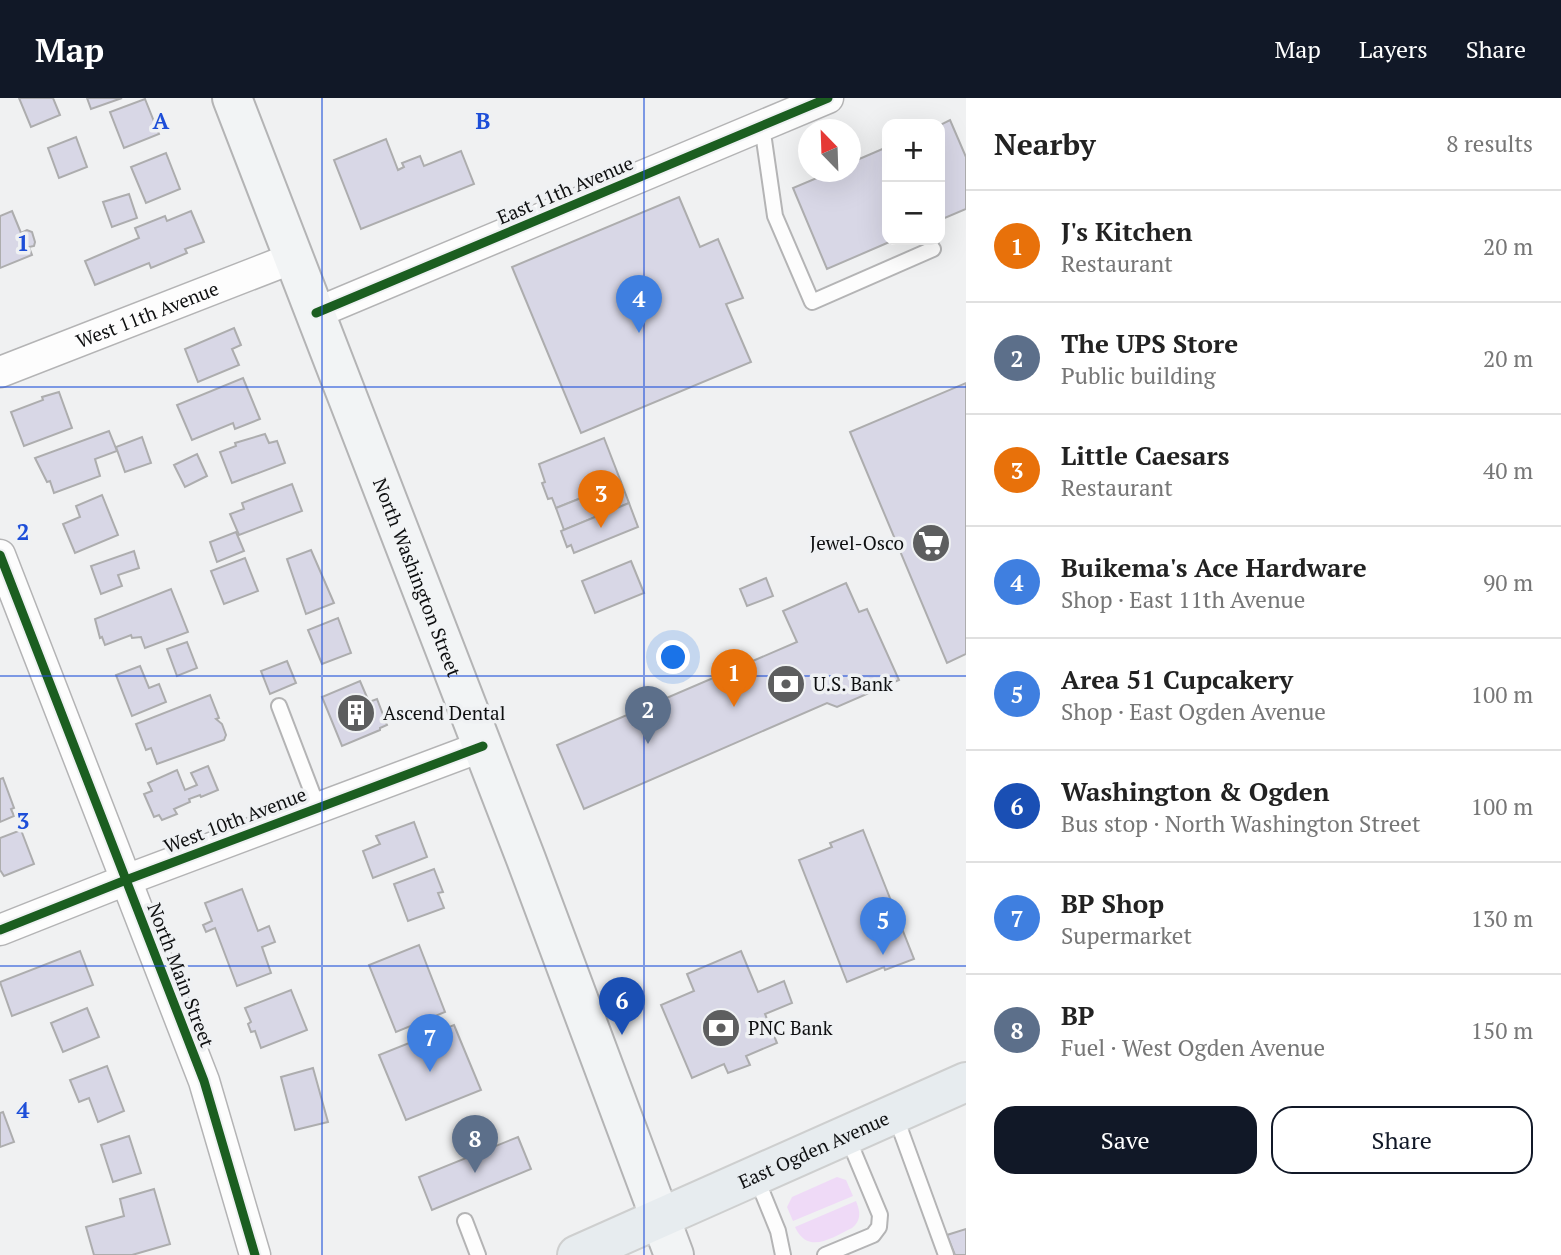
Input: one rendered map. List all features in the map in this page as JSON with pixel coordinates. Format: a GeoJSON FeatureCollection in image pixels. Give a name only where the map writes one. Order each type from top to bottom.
{"type":"FeatureCollection","features":[{"type":"Feature","properties":{"kind":"main road","name":"North Washington Street"},"geometry":{"type":"LineString","coordinates":[[232,98],[483,746],[674,1255]]}},
{"type":"Feature","properties":{"kind":"main road","name":"East Ogden Avenue"},"geometry":{"type":"LineString","coordinates":[[578,1255],[966,1082]]}},
{"type":"Feature","properties":{"kind":"street","name":"East 11th Avenue"},"geometry":{"type":"LineString","coordinates":[[316,313],[828,98]]}},
{"type":"Feature","properties":{"kind":"street","name":"West 11th Avenue"},"geometry":{"type":"LineString","coordinates":[[0,372],[293,258]]}},
{"type":"Feature","properties":{"kind":"street","name":"North Main Street"},"geometry":{"type":"LineString","coordinates":[[0,555],[204,1081],[255,1255]]}},
{"type":"Feature","properties":{"kind":"street","name":"West 10th Avenue"},"geometry":{"type":"LineString","coordinates":[[0,930],[483,746]]}},
{"type":"Feature","properties":{"kind":"lane"},"geometry":{"type":"LineString","coordinates":[[762,126],[775,216],[812,302],[933,249]]}},
{"type":"Feature","properties":{"kind":"lane"},"geometry":{"type":"LineString","coordinates":[[279,706],[318,808]]}},
{"type":"Feature","properties":{"kind":"lane"},"geometry":{"type":"LineString","coordinates":[[894,1114],[946,1255]]}},
{"type":"Feature","properties":{"kind":"lane"},"geometry":{"type":"LineString","coordinates":[[825,1255],[873,1235],[879,1227],[880,1215],[876,1203],[847,1135]]}},
{"type":"Feature","properties":{"kind":"lane"},"geometry":{"type":"LineString","coordinates":[[755,1176],[778,1231],[783,1255]]}},
{"type":"Feature","properties":{"kind":"lane"},"geometry":{"type":"LineString","coordinates":[[465,1221],[478,1255]]}},
{"type":"Feature","properties":{"kind":"shaded area"},"geometry":{"type":"Polygon","coordinates":[[[837,1177],[846,1180],[853,1196],[793,1221],[787,1207],[792,1197],[837,1177]]]}},
{"type":"Feature","properties":{"kind":"shaded area"},"geometry":{"type":"Polygon","coordinates":[[[856,1201],[859,1215],[855,1225],[828,1239],[820,1242],[806,1240],[795,1227],[856,1201]]]}},
{"type":"Feature","properties":{"kind":"building"},"geometry":{"type":"Polygon","coordinates":[[[19,98],[53,98],[60,115],[31,127],[19,98]]]}},
{"type":"Feature","properties":{"kind":"building"},"geometry":{"type":"Polygon","coordinates":[[[87,98],[122,98],[91,109],[87,98]]]}},
{"type":"Feature","properties":{"kind":"building"},"geometry":{"type":"Polygon","coordinates":[[[145,99],[159,134],[124,148],[110,112],[145,99]]]}},
{"type":"Feature","properties":{"kind":"building"},"geometry":{"type":"Polygon","coordinates":[[[950,120],[966,157],[966,209],[945,218],[945,182],[945,122],[950,120]]]}},
{"type":"Feature","properties":{"kind":"building"},"geometry":{"type":"Polygon","coordinates":[[[76,137],[87,167],[59,178],[48,148],[76,137]]]}},
{"type":"Feature","properties":{"kind":"building"},"geometry":{"type":"Polygon","coordinates":[[[386,139],[398,170],[404,167],[402,163],[420,156],[424,166],[461,151],[474,184],[361,229],[334,160],[386,139]]]}},
{"type":"Feature","properties":{"kind":"building"},"geometry":{"type":"Polygon","coordinates":[[[882,149],[882,245],[827,269],[793,188],[807,182],[861,182],[861,158],[882,149]]]}},
{"type":"Feature","properties":{"kind":"building"},"geometry":{"type":"Polygon","coordinates":[[[166,153],[180,189],[146,203],[131,167],[166,153]]]}},
{"type":"Feature","properties":{"kind":"building"},"geometry":{"type":"Polygon","coordinates":[[[129,194],[137,218],[112,227],[103,202],[129,194]]]}},
{"type":"Feature","properties":{"kind":"building"},"geometry":{"type":"Polygon","coordinates":[[[679,197],[700,247],[718,239],[743,298],[726,304],[751,362],[581,433],[512,267],[679,197]]]}},
{"type":"Feature","properties":{"kind":"building"},"geometry":{"type":"Polygon","coordinates":[[[12,211],[21,233],[27,230],[32,232],[35,242],[34,246],[29,247],[32,255],[0,268],[0,216],[12,211]]]}},
{"type":"Feature","properties":{"kind":"building"},"geometry":{"type":"Polygon","coordinates":[[[191,211],[204,242],[185,249],[187,253],[151,268],[149,263],[95,285],[85,261],[139,238],[135,228],[165,216],[167,221],[191,211]]]}},
{"type":"Feature","properties":{"kind":"building"},"geometry":{"type":"Polygon","coordinates":[[[234,328],[241,345],[232,349],[239,365],[198,382],[185,349],[234,328]]]}},
{"type":"Feature","properties":{"kind":"building"},"geometry":{"type":"Polygon","coordinates":[[[243,378],[260,419],[235,429],[233,423],[192,440],[177,405],[243,378]]]}},
{"type":"Feature","properties":{"kind":"building","name":"Jewel-Osco"},"geometry":{"type":"Polygon","coordinates":[[[966,383],[966,654],[947,663],[850,432],[966,383]]]}},
{"type":"Feature","properties":{"kind":"building"},"geometry":{"type":"Polygon","coordinates":[[[59,392],[72,428],[24,446],[11,412],[59,392]]]}},
{"type":"Feature","properties":{"kind":"building"},"geometry":{"type":"Polygon","coordinates":[[[109,431],[117,451],[95,459],[100,476],[54,493],[50,481],[47,482],[35,458],[109,431]]]}},
{"type":"Feature","properties":{"kind":"building"},"geometry":{"type":"Polygon","coordinates":[[[265,434],[269,443],[277,441],[285,463],[232,483],[220,452],[236,446],[235,443],[265,434]]]}},
{"type":"Feature","properties":{"kind":"building"},"geometry":{"type":"Polygon","coordinates":[[[142,437],[151,463],[125,472],[116,447],[142,437]]]}},
{"type":"Feature","properties":{"kind":"building"},"geometry":{"type":"Polygon","coordinates":[[[604,438],[621,482],[556,508],[552,498],[548,499],[539,464],[604,438]]]}},
{"type":"Feature","properties":{"kind":"building"},"geometry":{"type":"Polygon","coordinates":[[[197,454],[207,476],[185,487],[174,465],[197,454]]]}},
{"type":"Feature","properties":{"kind":"building"},"geometry":{"type":"Polygon","coordinates":[[[621,482],[629,503],[564,530],[556,508],[621,482]]]}},
{"type":"Feature","properties":{"kind":"building"},"geometry":{"type":"Polygon","coordinates":[[[292,484],[302,511],[239,535],[230,514],[244,509],[242,503],[292,484]]]}},
{"type":"Feature","properties":{"kind":"building"},"geometry":{"type":"Polygon","coordinates":[[[102,495],[118,535],[75,553],[63,524],[80,517],[76,506],[102,495]]]}},
{"type":"Feature","properties":{"kind":"building"},"geometry":{"type":"Polygon","coordinates":[[[629,503],[638,527],[574,553],[571,545],[567,547],[561,531],[629,503]]]}},
{"type":"Feature","properties":{"kind":"building"},"geometry":{"type":"Polygon","coordinates":[[[236,532],[244,551],[217,562],[210,542],[236,532]]]}},
{"type":"Feature","properties":{"kind":"building"},"geometry":{"type":"Polygon","coordinates":[[[311,550],[334,603],[306,614],[287,559],[311,550]]]}},
{"type":"Feature","properties":{"kind":"building"},"geometry":{"type":"Polygon","coordinates":[[[134,551],[139,568],[118,575],[122,586],[101,594],[91,566],[134,551]]]}},
{"type":"Feature","properties":{"kind":"building"},"geometry":{"type":"Polygon","coordinates":[[[245,558],[258,591],[224,604],[211,571],[245,558]]]}},
{"type":"Feature","properties":{"kind":"building"},"geometry":{"type":"Polygon","coordinates":[[[631,561],[644,593],[595,613],[582,581],[631,561]]]}},
{"type":"Feature","properties":{"kind":"building"},"geometry":{"type":"Polygon","coordinates":[[[766,578],[773,596],[747,606],[740,589],[766,578]]]}},
{"type":"Feature","properties":{"kind":"building"},"geometry":{"type":"Polygon","coordinates":[[[846,583],[859,612],[867,609],[899,680],[837,707],[827,703],[584,809],[557,745],[797,642],[783,611],[846,583]]]}},
{"type":"Feature","properties":{"kind":"building"},"geometry":{"type":"Polygon","coordinates":[[[171,589],[188,632],[145,648],[141,637],[132,638],[131,635],[105,645],[102,637],[100,638],[95,619],[171,589]]]}},
{"type":"Feature","properties":{"kind":"building"},"geometry":{"type":"Polygon","coordinates":[[[338,618],[351,653],[322,664],[308,630],[338,618]]]}},
{"type":"Feature","properties":{"kind":"building"},"geometry":{"type":"Polygon","coordinates":[[[187,642],[197,668],[177,676],[167,649],[187,642]]]}},
{"type":"Feature","properties":{"kind":"building"},"geometry":{"type":"Polygon","coordinates":[[[287,661],[296,683],[270,694],[261,671],[287,661]]]}},
{"type":"Feature","properties":{"kind":"building"},"geometry":{"type":"Polygon","coordinates":[[[140,666],[149,688],[159,684],[166,702],[132,716],[116,675],[140,666]]]}},
{"type":"Feature","properties":{"kind":"building","name":"Ascend Dental"},"geometry":{"type":"Polygon","coordinates":[[[360,681],[369,702],[377,699],[387,725],[342,746],[322,697],[360,681]]]}},
{"type":"Feature","properties":{"kind":"building"},"geometry":{"type":"Polygon","coordinates":[[[210,695],[219,718],[216,719],[222,724],[226,735],[224,740],[157,764],[151,748],[146,750],[136,724],[210,695]]]}},
{"type":"Feature","properties":{"kind":"building"},"geometry":{"type":"Polygon","coordinates":[[[208,766],[218,790],[189,799],[190,802],[174,809],[177,814],[162,820],[159,815],[154,817],[144,794],[152,791],[148,783],[177,770],[185,790],[197,785],[191,773],[208,766]]]}},
{"type":"Feature","properties":{"kind":"building"},"geometry":{"type":"Polygon","coordinates":[[[3,778],[14,808],[11,809],[14,816],[0,822],[0,779],[3,778]]]}},
{"type":"Feature","properties":{"kind":"building"},"geometry":{"type":"Polygon","coordinates":[[[414,822],[427,857],[373,878],[363,851],[380,844],[376,836],[414,822]]]}},
{"type":"Feature","properties":{"kind":"building"},"geometry":{"type":"Polygon","coordinates":[[[21,830],[34,864],[4,876],[0,870],[0,838],[21,830]]]}},
{"type":"Feature","properties":{"kind":"building"},"geometry":{"type":"Polygon","coordinates":[[[863,830],[914,959],[885,970],[884,967],[847,982],[799,860],[832,847],[830,843],[863,830]]]}},
{"type":"Feature","properties":{"kind":"building"},"geometry":{"type":"Polygon","coordinates":[[[434,869],[443,892],[438,893],[444,908],[408,921],[394,884],[434,869]]]}},
{"type":"Feature","properties":{"kind":"building"},"geometry":{"type":"Polygon","coordinates":[[[242,889],[258,931],[269,926],[275,942],[262,947],[271,973],[237,986],[215,928],[206,932],[203,925],[212,921],[205,903],[242,889]]]}},
{"type":"Feature","properties":{"kind":"building"},"geometry":{"type":"Polygon","coordinates":[[[419,945],[445,1012],[396,1032],[369,965],[419,945]]]}},
{"type":"Feature","properties":{"kind":"building"},"geometry":{"type":"Polygon","coordinates":[[[80,951],[93,985],[12,1016],[0,982],[80,951]]]}},
{"type":"Feature","properties":{"kind":"building","name":"PNC Bank"},"geometry":{"type":"Polygon","coordinates":[[[741,951],[758,992],[784,981],[792,1003],[765,1014],[777,1043],[746,1056],[750,1065],[728,1073],[724,1064],[692,1078],[661,1005],[694,991],[687,974],[741,951]]]}},
{"type":"Feature","properties":{"kind":"building"},"geometry":{"type":"Polygon","coordinates":[[[291,990],[307,1030],[261,1048],[255,1031],[251,1032],[248,1024],[251,1022],[245,1008],[291,990]]]}},
{"type":"Feature","properties":{"kind":"building"},"geometry":{"type":"Polygon","coordinates":[[[87,1008],[99,1037],[63,1052],[51,1023],[87,1008]]]}},
{"type":"Feature","properties":{"kind":"building"},"geometry":{"type":"Polygon","coordinates":[[[454,1025],[481,1090],[406,1120],[379,1055],[454,1025]]]}},
{"type":"Feature","properties":{"kind":"building"},"geometry":{"type":"Polygon","coordinates":[[[107,1066],[124,1111],[98,1122],[89,1098],[79,1102],[70,1080],[107,1066]]]}},
{"type":"Feature","properties":{"kind":"building"},"geometry":{"type":"Polygon","coordinates":[[[313,1068],[328,1122],[295,1130],[281,1077],[313,1068]]]}},
{"type":"Feature","properties":{"kind":"building"},"geometry":{"type":"Polygon","coordinates":[[[3,1112],[14,1142],[0,1147],[0,1113],[3,1112]]]}},
{"type":"Feature","properties":{"kind":"building"},"geometry":{"type":"Polygon","coordinates":[[[129,1136],[141,1173],[113,1182],[101,1145],[129,1136]]]}},
{"type":"Feature","properties":{"kind":"building"},"geometry":{"type":"Polygon","coordinates":[[[518,1137],[531,1169],[432,1210],[419,1177],[518,1137]]]}},
{"type":"Feature","properties":{"kind":"building"},"geometry":{"type":"Polygon","coordinates":[[[154,1189],[170,1244],[132,1255],[94,1255],[86,1227],[124,1216],[120,1199],[154,1189]]]}},
{"type":"Feature","properties":{"kind":"building"},"geometry":{"type":"Polygon","coordinates":[[[966,1229],[966,1255],[955,1255],[947,1235],[966,1229]]]}},
{"type":"Feature","properties":{"kind":"cycle path"},"geometry":{"type":"LineString","coordinates":[[316,313],[828,98]]}},
{"type":"Feature","properties":{"kind":"cycle path"},"geometry":{"type":"LineString","coordinates":[[0,555],[204,1081],[255,1255]]}},
{"type":"Feature","properties":{"kind":"cycle path"},"geometry":{"type":"LineString","coordinates":[[0,930],[483,746]]}},
{"type":"Feature","properties":{"kind":"place","name":"Buikema's Ace Hardware"},"geometry":{"type":"Point","coordinates":[639,333]}},
{"type":"Feature","properties":{"kind":"place","name":"Little Caesars"},"geometry":{"type":"Point","coordinates":[601,528]}},
{"type":"Feature","properties":{"kind":"place","name":"Jewel-Osco"},"geometry":{"type":"Point","coordinates":[931,543]}},
{"type":"Feature","properties":{"kind":"place","name":"U.S. Bank"},"geometry":{"type":"Point","coordinates":[786,684]}},
{"type":"Feature","properties":{"kind":"place","name":"J's Kitchen"},"geometry":{"type":"Point","coordinates":[734,707]}},
{"type":"Feature","properties":{"kind":"place","name":"Ascend Dental"},"geometry":{"type":"Point","coordinates":[356,713]}},
{"type":"Feature","properties":{"kind":"place","name":"The UPS Store"},"geometry":{"type":"Point","coordinates":[648,744]}},
{"type":"Feature","properties":{"kind":"place","name":"Area 51 Cupcakery"},"geometry":{"type":"Point","coordinates":[883,955]}},
{"type":"Feature","properties":{"kind":"place","name":"PNC Bank"},"geometry":{"type":"Point","coordinates":[721,1028]}},
{"type":"Feature","properties":{"kind":"place","name":"Washington & Ogden"},"geometry":{"type":"Point","coordinates":[622,1035]}},
{"type":"Feature","properties":{"kind":"place","name":"BP Shop"},"geometry":{"type":"Point","coordinates":[430,1072]}},
{"type":"Feature","properties":{"kind":"place","name":"BP"},"geometry":{"type":"Point","coordinates":[475,1173]}}]}
